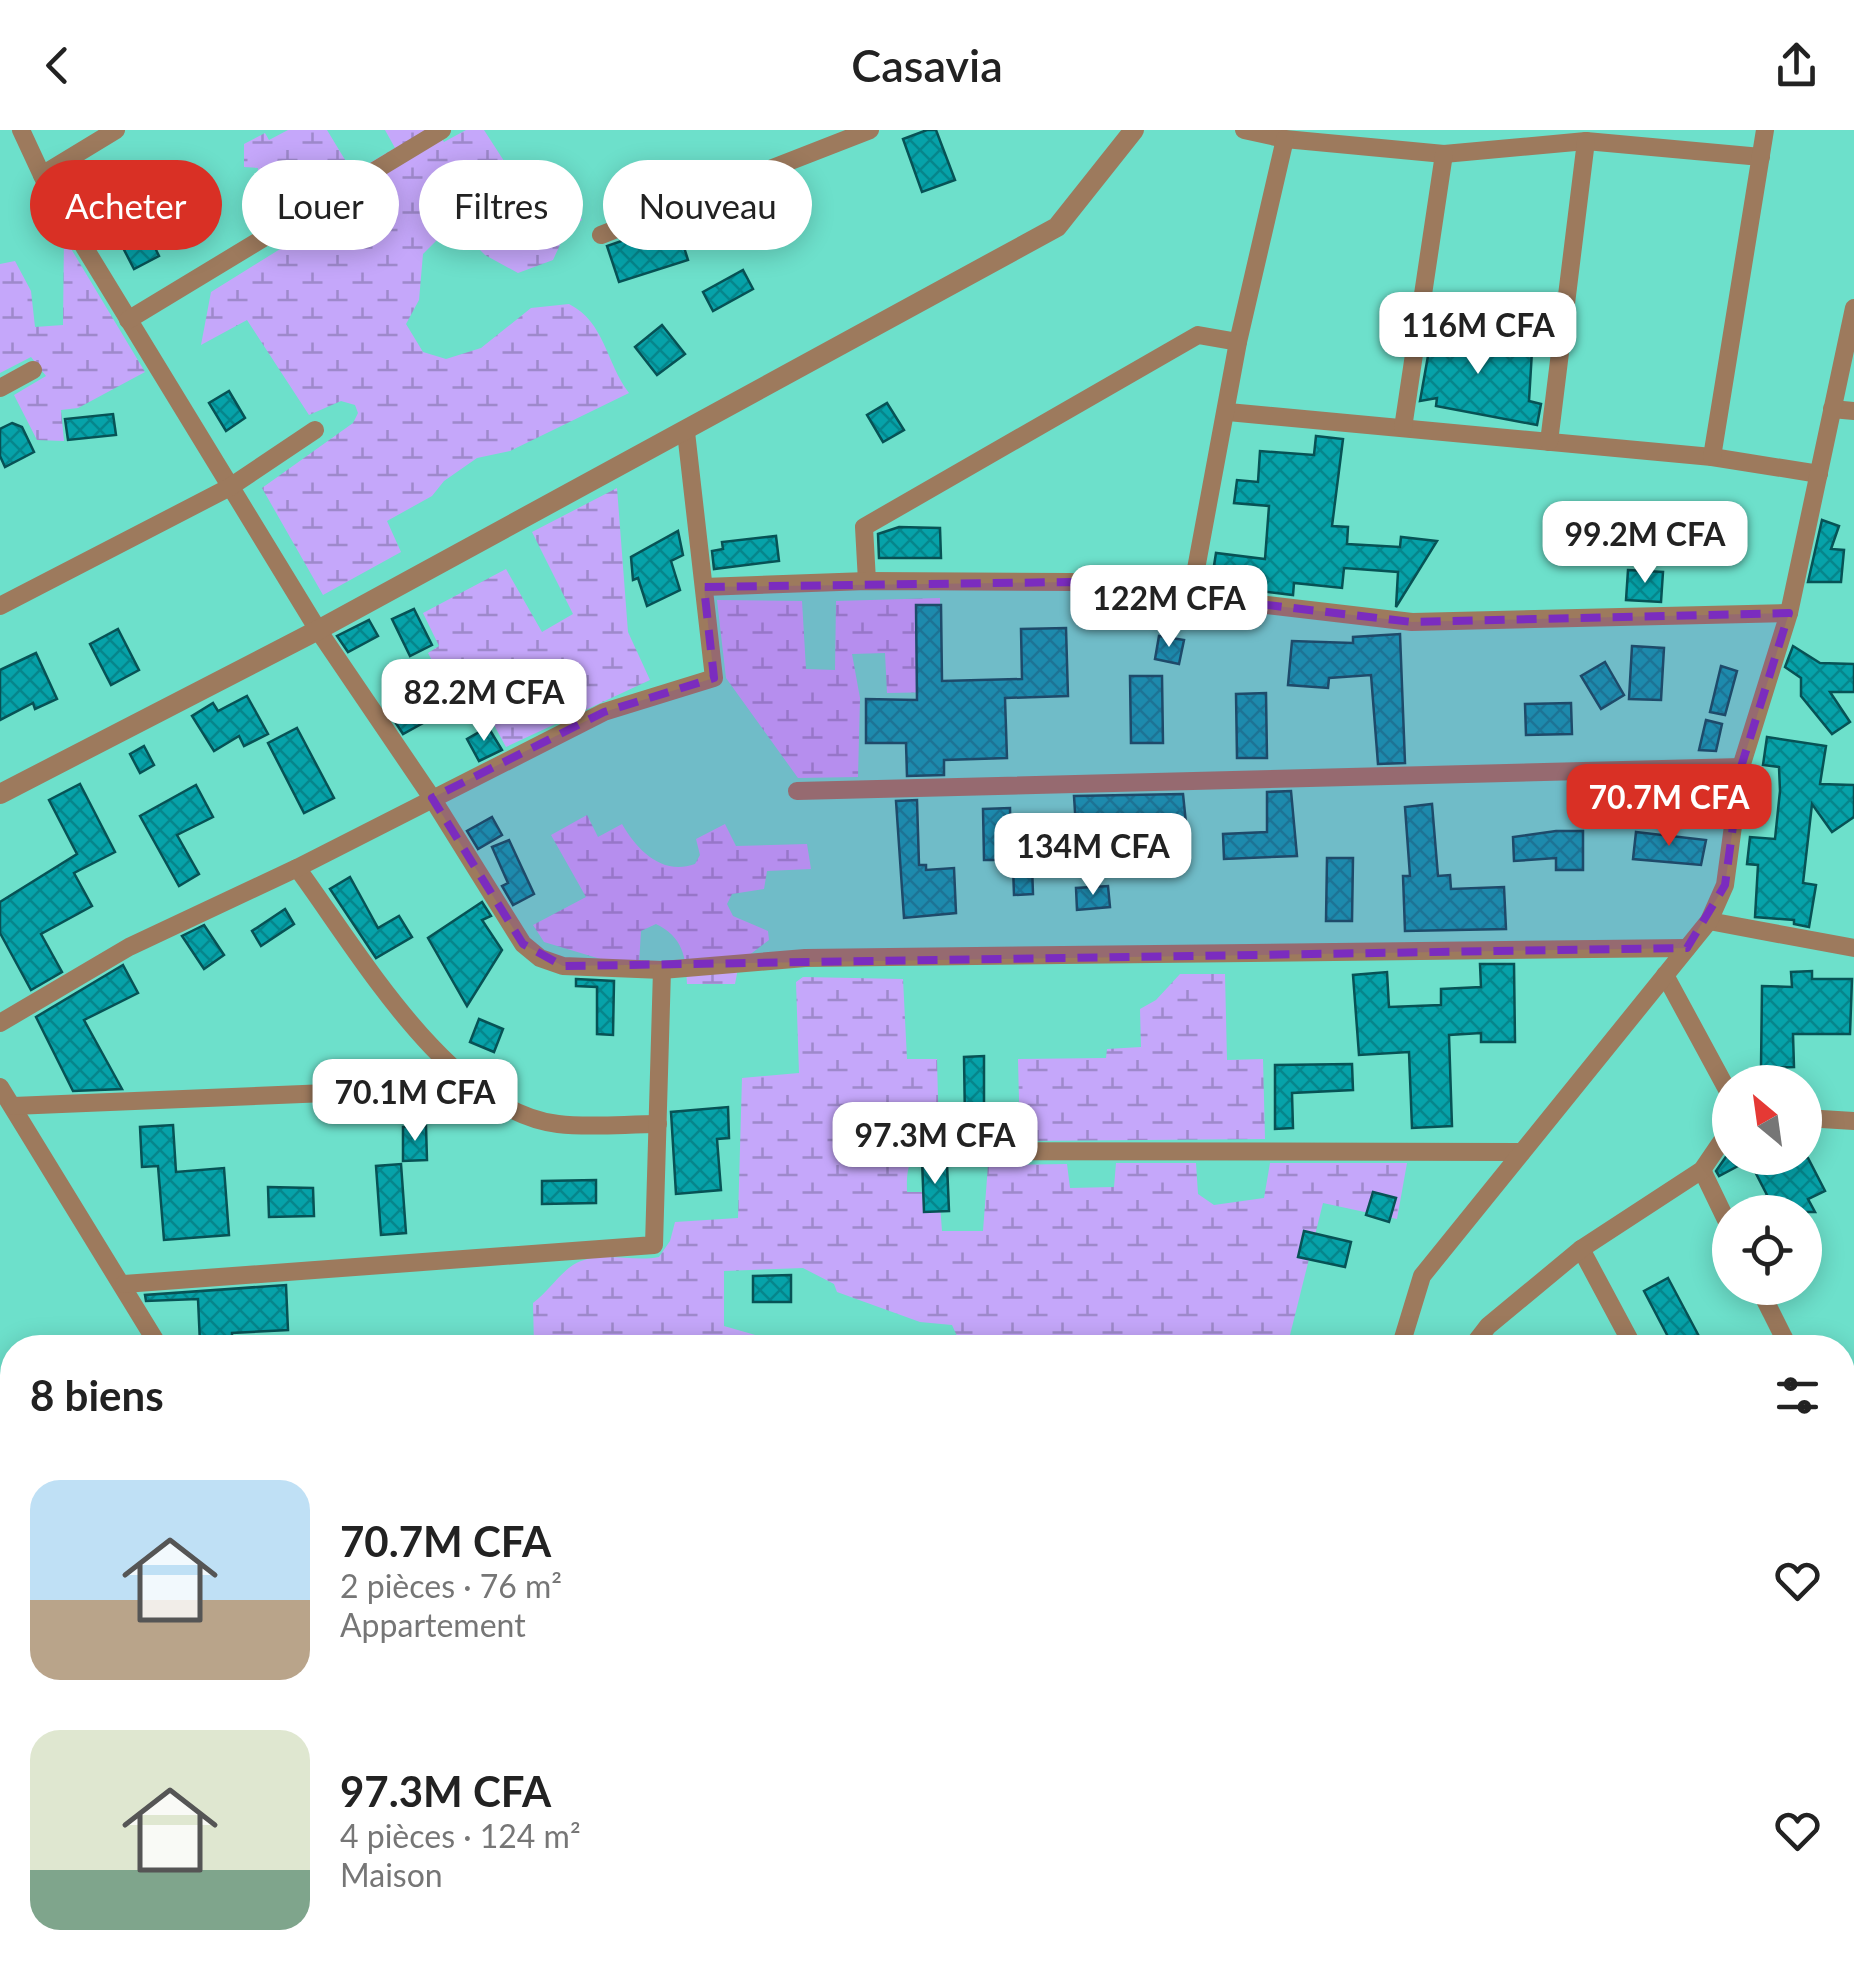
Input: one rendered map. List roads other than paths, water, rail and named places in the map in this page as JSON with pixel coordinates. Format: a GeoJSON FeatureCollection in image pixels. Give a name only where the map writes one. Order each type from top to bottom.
{"type":"FeatureCollection","features":[{"type":"Feature","properties":{"kind":"street"},"geometry":{"type":"LineString","coordinates":[[21,130],[35,160]]}},
{"type":"Feature","properties":{"kind":"street"},"geometry":{"type":"LineString","coordinates":[[67,160],[116,130]]}},
{"type":"Feature","properties":{"kind":"street"},"geometry":{"type":"LineString","coordinates":[[128,320],[442,130]]}},
{"type":"Feature","properties":{"kind":"street"},"geometry":{"type":"LineString","coordinates":[[602,235],[870,130]]}},
{"type":"Feature","properties":{"kind":"street"},"geometry":{"type":"LineString","coordinates":[[0,794],[318,630],[1058,227],[1134,130]]}},
{"type":"Feature","properties":{"kind":"street"},"geometry":{"type":"LineString","coordinates":[[1244,130],[1284,139],[1444,154],[1586,141],[1761,156]]}},
{"type":"Feature","properties":{"kind":"street"},"geometry":{"type":"LineString","coordinates":[[1712,457],[1766,130]]}},
{"type":"Feature","properties":{"kind":"street"},"geometry":{"type":"LineString","coordinates":[[1192,596],[1238,342],[1284,139]]}},
{"type":"Feature","properties":{"kind":"street"},"geometry":{"type":"LineString","coordinates":[[1549,442],[1586,141]]}},
{"type":"Feature","properties":{"kind":"street"},"geometry":{"type":"LineString","coordinates":[[1403,428],[1444,154]]}},
{"type":"Feature","properties":{"kind":"street"},"geometry":{"type":"LineString","coordinates":[[86,250],[318,630],[432,798],[511,928],[540,958],[562,966],[662,970],[805,958],[1687,948]]}},
{"type":"Feature","properties":{"kind":"street"},"geometry":{"type":"LineString","coordinates":[[1404,1335],[1422,1276],[1709,921],[1725,884],[1741,767],[1789,613],[1854,308]]}},
{"type":"Feature","properties":{"kind":"street"},"geometry":{"type":"LineString","coordinates":[[867,581],[864,527],[1198,335],[1238,342]]}},
{"type":"Feature","properties":{"kind":"street"},"geometry":{"type":"LineString","coordinates":[[0,388],[32,370]]}},
{"type":"Feature","properties":{"kind":"street"},"geometry":{"type":"LineString","coordinates":[[1832,409],[1854,411]]}},
{"type":"Feature","properties":{"kind":"street"},"geometry":{"type":"LineString","coordinates":[[1228,412],[1712,457],[1819,474]]}},
{"type":"Feature","properties":{"kind":"street"},"geometry":{"type":"LineString","coordinates":[[0,606],[230,487],[315,430]]}},
{"type":"Feature","properties":{"kind":"street"},"geometry":{"type":"LineString","coordinates":[[0,1023],[129,947],[298,868],[604,712],[714,678],[686,432]]}},
{"type":"Feature","properties":{"kind":"street"},"geometry":{"type":"LineString","coordinates":[[704,588],[867,581],[1072,582],[1412,622],[1789,613]]}},
{"type":"Feature","properties":{"kind":"street"},"geometry":{"type":"LineString","coordinates":[[797,791],[1741,767]]}},
{"type":"Feature","properties":{"kind":"street"},"geometry":{"type":"LineString","coordinates":[[298,868],[433,1053],[474,1087],[555,1124],[658,1124]]}},
{"type":"Feature","properties":{"kind":"street"},"geometry":{"type":"LineString","coordinates":[[1709,921],[1852,943]]}},
{"type":"Feature","properties":{"kind":"street"},"geometry":{"type":"LineString","coordinates":[[124,1284],[654,1245],[662,970]]}},
{"type":"Feature","properties":{"kind":"street"},"geometry":{"type":"LineString","coordinates":[[1665,976],[1714,1065]]}},
{"type":"Feature","properties":{"kind":"street"},"geometry":{"type":"LineString","coordinates":[[0,1086],[153,1335]]}},
{"type":"Feature","properties":{"kind":"street"},"geometry":{"type":"LineString","coordinates":[[13,1106],[474,1087]]}},
{"type":"Feature","properties":{"kind":"street"},"geometry":{"type":"LineString","coordinates":[[1822,1119],[1854,1122]]}},
{"type":"Feature","properties":{"kind":"street"},"geometry":{"type":"LineString","coordinates":[[942,1152],[1522,1152]]}},
{"type":"Feature","properties":{"kind":"street"},"geometry":{"type":"LineString","coordinates":[[1481,1335],[1581,1249],[1702,1170],[1712,1155]]}},
{"type":"Feature","properties":{"kind":"street"},"geometry":{"type":"LineString","coordinates":[[1702,1170],[1714,1195]]}},
{"type":"Feature","properties":{"kind":"street"},"geometry":{"type":"LineString","coordinates":[[1581,1249],[1627,1335]]}},
{"type":"Feature","properties":{"kind":"street"},"geometry":{"type":"LineString","coordinates":[[1768,1305],[1782,1335]]}}]}
